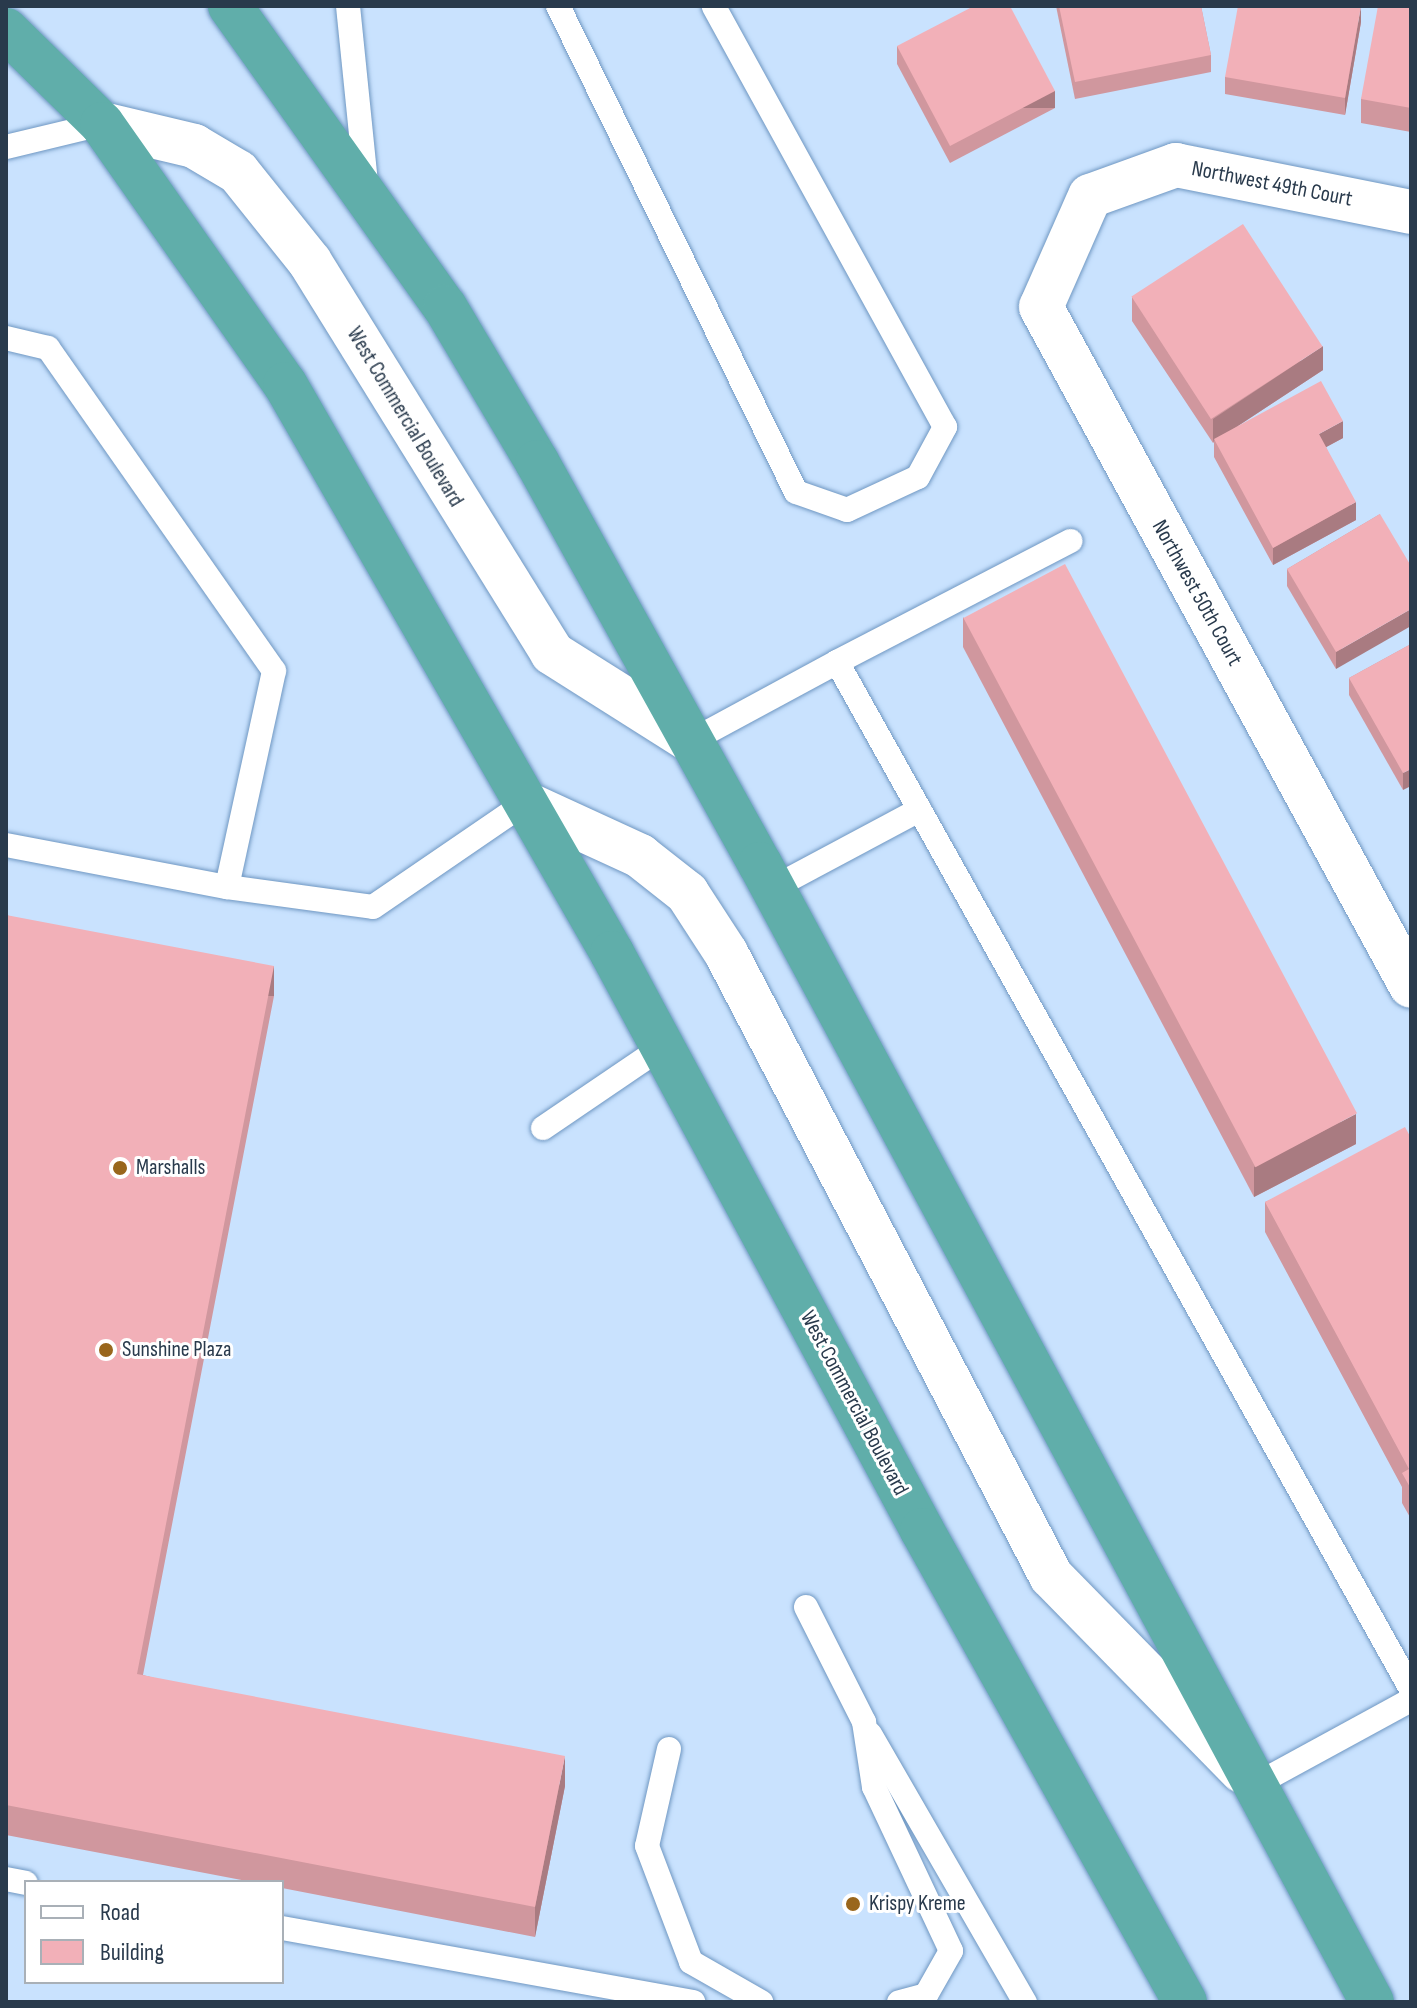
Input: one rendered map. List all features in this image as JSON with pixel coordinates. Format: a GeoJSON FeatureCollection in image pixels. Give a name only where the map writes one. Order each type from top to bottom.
{"type":"FeatureCollection","features":[{"type":"Feature","properties":{"kind":"highway","name":"West Commercial Boulevard"},"geometry":{"type":"LineString","coordinates":[[230,6],[461,333],[773,888],[1372,2002]]}},
{"type":"Feature","properties":{"kind":"highway","name":"West Commercial Boulevard"},"geometry":{"type":"LineString","coordinates":[[6,30],[102,124],[285,384],[662,1047],[922,1530],[1185,2002]]}},
{"type":"Feature","properties":{"kind":"street","name":"West Commercial Boulevard"},"geometry":{"type":"LineString","coordinates":[[102,124],[194,146],[238,172],[310,262],[552,653],[691,741]]}},
{"type":"Feature","properties":{"kind":"street","name":"Northwest 49th Court"},"geometry":{"type":"LineString","coordinates":[[1090,196],[1176,165],[1411,212]]}},
{"type":"Feature","properties":{"kind":"street","name":"Northwest 50th Court"},"geometry":{"type":"LineString","coordinates":[[1090,196],[1041,307],[1411,986]]}},
{"type":"Feature","properties":{"kind":"street","name":"West Commercial Boulevard"},"geometry":{"type":"LineString","coordinates":[[525,803],[640,856],[687,893],[726,953],[1051,1576],[1255,1785]]}},
{"type":"Feature","properties":{"kind":"lane"},"geometry":{"type":"LineString","coordinates":[[348,6],[368,199]]}},
{"type":"Feature","properties":{"kind":"lane"},"geometry":{"type":"LineString","coordinates":[[558,6],[796,492],[847,510],[918,477],[945,427],[714,6]]}},
{"type":"Feature","properties":{"kind":"lane"},"geometry":{"type":"LineString","coordinates":[[6,147],[102,124]]}},
{"type":"Feature","properties":{"kind":"lane"},"geometry":{"type":"LineString","coordinates":[[6,338],[48,348],[274,671],[227,887]]}},
{"type":"Feature","properties":{"kind":"lane"},"geometry":{"type":"LineString","coordinates":[[691,741],[1070,541]]}},
{"type":"Feature","properties":{"kind":"lane"},"geometry":{"type":"LineString","coordinates":[[837,662],[1411,1689]]}},
{"type":"Feature","properties":{"kind":"lane"},"geometry":{"type":"LineString","coordinates":[[6,845],[227,887],[373,907],[525,803]]}},
{"type":"Feature","properties":{"kind":"lane"},"geometry":{"type":"LineString","coordinates":[[773,888],[919,810]]}},
{"type":"Feature","properties":{"kind":"lane"},"geometry":{"type":"LineString","coordinates":[[543,1128],[662,1047]]}},
{"type":"Feature","properties":{"kind":"lane"},"geometry":{"type":"LineString","coordinates":[[806,1607],[864,1722],[1025,2002]]}},
{"type":"Feature","properties":{"kind":"lane"},"geometry":{"type":"LineString","coordinates":[[1255,1785],[1411,1700]]}},
{"type":"Feature","properties":{"kind":"lane"},"geometry":{"type":"LineString","coordinates":[[864,1722],[874,1787],[951,1951],[926,1995],[899,2002]]}},
{"type":"Feature","properties":{"kind":"lane"},"geometry":{"type":"LineString","coordinates":[[669,1749],[647,1846],[691,1962],[761,2002]]}},
{"type":"Feature","properties":{"kind":"lane"},"geometry":{"type":"LineString","coordinates":[[284,1928],[693,2002]]}},
{"type":"Feature","properties":{"kind":"building"},"geometry":{"type":"Polygon","coordinates":[[[974,6],[1010,6],[1055,91],[950,146],[897,46],[974,6]]]}},
{"type":"Feature","properties":{"kind":"building"},"geometry":{"type":"Polygon","coordinates":[[[1059,6],[1201,6],[1211,55],[1075,82],[1059,6]]]}},
{"type":"Feature","properties":{"kind":"building"},"geometry":{"type":"Polygon","coordinates":[[[1238,6],[1361,6],[1345,98],[1225,77],[1238,6]]]}},
{"type":"Feature","properties":{"kind":"building"},"geometry":{"type":"Polygon","coordinates":[[[1378,6],[1411,6],[1411,108],[1361,99],[1378,6]]]}},
{"type":"Feature","properties":{"kind":"building"},"geometry":{"type":"Polygon","coordinates":[[[1243,224],[1323,346],[1211,419],[1131,296],[1243,224]]]}},
{"type":"Feature","properties":{"kind":"building"},"geometry":{"type":"Polygon","coordinates":[[[1321,381],[1343,421],[1319,434],[1356,502],[1273,548],[1214,439],[1321,381]]]}},
{"type":"Feature","properties":{"kind":"building"},"geometry":{"type":"Polygon","coordinates":[[[1380,514],[1411,566],[1411,609],[1336,652],[1287,569],[1380,514]]]}},
{"type":"Feature","properties":{"kind":"building"},"geometry":{"type":"Polygon","coordinates":[[[1065,564],[1357,1113],[1255,1167],[963,618],[1065,564]]]}},
{"type":"Feature","properties":{"kind":"building"},"geometry":{"type":"Polygon","coordinates":[[[1411,644],[1411,769],[1403,773],[1349,678],[1411,644]]]}},
{"type":"Feature","properties":{"kind":"building","name":"Sunshine Plaza"},"geometry":{"type":"Polygon","coordinates":[[[6,915],[274,966],[137,1674],[565,1756],[535,1907],[6,1805],[6,915]]]}},
{"type":"Feature","properties":{"kind":"building"},"geometry":{"type":"Polygon","coordinates":[[[1405,1127],[1411,1138],[1411,1489],[1402,1473],[1409,1469],[1265,1202],[1405,1127]]]}},
{"type":"Feature","properties":{"kind":"place","name":"Marshalls"},"geometry":{"type":"Point","coordinates":[120,1168]}},
{"type":"Feature","properties":{"kind":"place","name":"Sunshine Plaza"},"geometry":{"type":"Point","coordinates":[106,1350]}},
{"type":"Feature","properties":{"kind":"place","name":"Krispy Kreme"},"geometry":{"type":"Point","coordinates":[853,1904]}}]}
